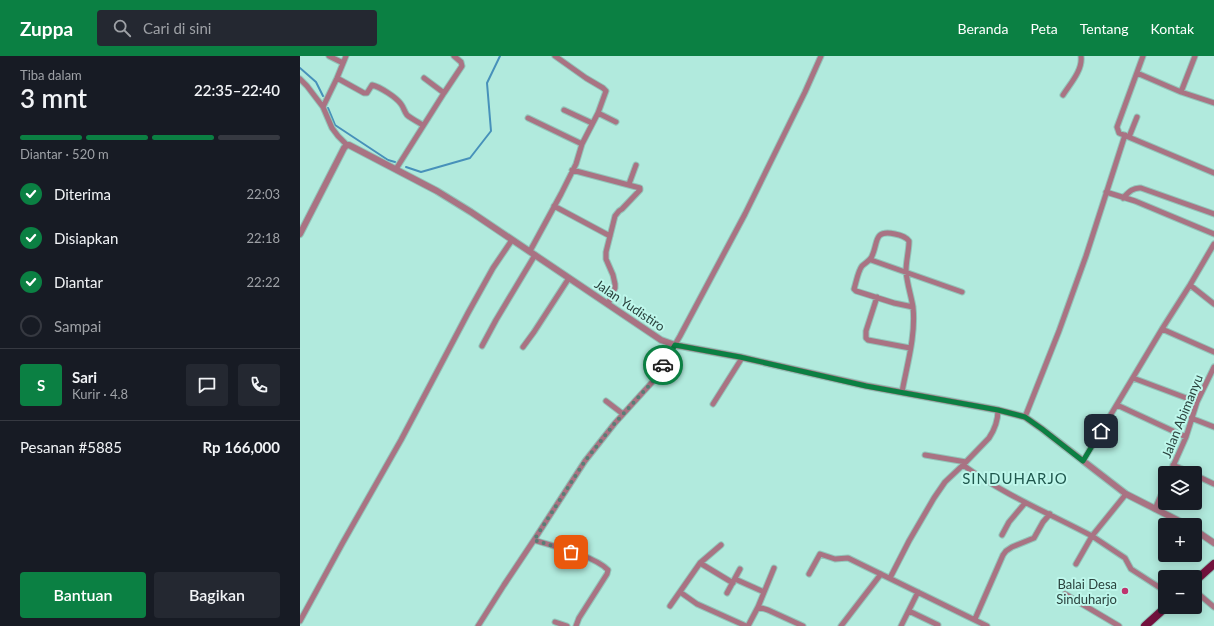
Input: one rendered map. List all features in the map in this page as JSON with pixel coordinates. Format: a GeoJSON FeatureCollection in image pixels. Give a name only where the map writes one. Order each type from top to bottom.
{"type":"FeatureCollection","features":[{"type":"Feature","properties":{"kind":"main road"},"geometry":{"type":"LineString","coordinates":[[1202,575],[1214,564]]}},
{"type":"Feature","properties":{"kind":"main road"},"geometry":{"type":"LineString","coordinates":[[1145,626],[1158,614]]}},
{"type":"Feature","properties":{"kind":"street"},"geometry":{"type":"LineString","coordinates":[[329,56],[343,63]]}},
{"type":"Feature","properties":{"kind":"street"},"geometry":{"type":"LineString","coordinates":[[322,107],[337,78],[346,56]]}},
{"type":"Feature","properties":{"kind":"street"},"geometry":{"type":"LineString","coordinates":[[396,169],[462,65],[460,60],[454,56]]}},
{"type":"Feature","properties":{"kind":"street"},"geometry":{"type":"LineString","coordinates":[[478,626],[585,461],[623,414],[655,379],[675,345],[745,214],[821,56]]}},
{"type":"Feature","properties":{"kind":"street"},"geometry":{"type":"LineString","coordinates":[[1063,95],[1080,68],[1082,62],[1081,56]]}},
{"type":"Feature","properties":{"kind":"street"},"geometry":{"type":"LineString","coordinates":[[1143,56],[1116,127],[1119,132],[1214,174]]}},
{"type":"Feature","properties":{"kind":"street"},"geometry":{"type":"LineString","coordinates":[[1181,92],[1195,56]]}},
{"type":"Feature","properties":{"kind":"street"},"geometry":{"type":"LineString","coordinates":[[482,346],[533,253],[554,206],[576,164],[582,144],[606,96],[606,91],[603,88],[586,78],[558,57]]}},
{"type":"Feature","properties":{"kind":"street"},"geometry":{"type":"LineString","coordinates":[[1137,73],[1181,92],[1214,103]]}},
{"type":"Feature","properties":{"kind":"street"},"geometry":{"type":"LineString","coordinates":[[337,78],[364,93],[367,93],[372,85],[376,86],[396,98],[402,105],[403,110],[408,115],[424,125]]}},
{"type":"Feature","properties":{"kind":"street"},"geometry":{"type":"LineString","coordinates":[[424,78],[444,93]]}},
{"type":"Feature","properties":{"kind":"street"},"geometry":{"type":"LineString","coordinates":[[300,79],[308,86],[322,107],[332,128],[347,145],[344,148],[300,234]]}},
{"type":"Feature","properties":{"kind":"street"},"geometry":{"type":"LineString","coordinates":[[564,110],[592,123]]}},
{"type":"Feature","properties":{"kind":"street"},"geometry":{"type":"LineString","coordinates":[[598,113],[616,122]]}},
{"type":"Feature","properties":{"kind":"street"},"geometry":{"type":"LineString","coordinates":[[1025,417],[1059,331],[1086,256],[1106,192],[1127,136],[1137,117]]}},
{"type":"Feature","properties":{"kind":"street"},"geometry":{"type":"LineString","coordinates":[[528,118],[582,144]]}},
{"type":"Feature","properties":{"kind":"street","name":"Jalan Yudistiro"},"geometry":{"type":"LineString","coordinates":[[347,145],[396,169],[453,201],[533,253],[661,340],[675,345],[742,358],[866,386],[998,410],[1025,417],[1126,494],[1174,518]]}},
{"type":"Feature","properties":{"kind":"street"},"geometry":{"type":"LineString","coordinates":[[629,184],[636,165]]}},
{"type":"Feature","properties":{"kind":"street"},"geometry":{"type":"LineString","coordinates":[[572,170],[640,188],[640,190],[622,209],[618,211],[615,216],[606,256],[615,284],[615,288],[608,304]]}},
{"type":"Feature","properties":{"kind":"street"},"geometry":{"type":"LineString","coordinates":[[1123,198],[1137,187],[1214,214]]}},
{"type":"Feature","properties":{"kind":"street"},"geometry":{"type":"LineString","coordinates":[[1106,192],[1135,201],[1214,234]]}},
{"type":"Feature","properties":{"kind":"street"},"geometry":{"type":"LineString","coordinates":[[554,206],[610,236]]}},
{"type":"Feature","properties":{"kind":"street"},"geometry":{"type":"LineString","coordinates":[[902,392],[913,321],[913,307],[906,272],[909,241],[907,238],[897,234],[885,232],[880,235],[871,260],[861,267],[854,289],[856,291],[894,303],[913,307]]}},
{"type":"Feature","properties":{"kind":"street"},"geometry":{"type":"LineString","coordinates":[[300,621],[401,440],[468,313],[512,240]]}},
{"type":"Feature","properties":{"kind":"street"},"geometry":{"type":"LineString","coordinates":[[1083,461],[1214,244]]}},
{"type":"Feature","properties":{"kind":"street"},"geometry":{"type":"LineString","coordinates":[[871,260],[962,292]]}},
{"type":"Feature","properties":{"kind":"street"},"geometry":{"type":"LineString","coordinates":[[522,347],[534,332],[569,278]]}},
{"type":"Feature","properties":{"kind":"street"},"geometry":{"type":"LineString","coordinates":[[1190,285],[1214,304]]}},
{"type":"Feature","properties":{"kind":"street"},"geometry":{"type":"LineString","coordinates":[[877,297],[866,331],[866,338],[868,340],[910,348]]}},
{"type":"Feature","properties":{"kind":"street"},"geometry":{"type":"LineString","coordinates":[[1162,329],[1214,352]]}},
{"type":"Feature","properties":{"kind":"street"},"geometry":{"type":"LineString","coordinates":[[713,404],[742,358]]}},
{"type":"Feature","properties":{"kind":"street","name":"Jalan Abimanyu"},"geometry":{"type":"LineString","coordinates":[[1173,465],[1186,437],[1197,402],[1214,367]]}},
{"type":"Feature","properties":{"kind":"street"},"geometry":{"type":"LineString","coordinates":[[1133,378],[1197,402]]}},
{"type":"Feature","properties":{"kind":"street"},"geometry":{"type":"LineString","coordinates":[[606,401],[623,414]]}},
{"type":"Feature","properties":{"kind":"street"},"geometry":{"type":"LineString","coordinates":[[1116,405],[1186,437]]}},
{"type":"Feature","properties":{"kind":"street"},"geometry":{"type":"LineString","coordinates":[[890,578],[934,498],[946,482],[989,438],[998,417],[998,410]]}},
{"type":"Feature","properties":{"kind":"street"},"geometry":{"type":"LineString","coordinates":[[1192,418],[1214,427]]}},
{"type":"Feature","properties":{"kind":"street"},"geometry":{"type":"LineString","coordinates":[[925,455],[964,463],[973,472],[1025,503],[1092,536],[1125,558],[1131,569],[1158,586]]}},
{"type":"Feature","properties":{"kind":"street"},"geometry":{"type":"LineString","coordinates":[[1202,478],[1214,484]]}},
{"type":"Feature","properties":{"kind":"street"},"geometry":{"type":"LineString","coordinates":[[1076,564],[1092,536],[1126,494]]}},
{"type":"Feature","properties":{"kind":"street"},"geometry":{"type":"LineString","coordinates":[[1155,508],[1158,501]]}},
{"type":"Feature","properties":{"kind":"street"},"geometry":{"type":"LineString","coordinates":[[1002,535],[1009,522],[1025,503]]}},
{"type":"Feature","properties":{"kind":"street"},"geometry":{"type":"LineString","coordinates":[[975,620],[1006,550],[1034,538],[1050,514]]}},
{"type":"Feature","properties":{"kind":"street"},"geometry":{"type":"LineString","coordinates":[[1202,535],[1214,543]]}},
{"type":"Feature","properties":{"kind":"street"},"geometry":{"type":"LineString","coordinates":[[534,540],[593,560],[608,570],[607,574],[579,618],[576,626]]}},
{"type":"Feature","properties":{"kind":"street"},"geometry":{"type":"LineString","coordinates":[[670,606],[700,563],[721,545]]}},
{"type":"Feature","properties":{"kind":"street"},"geometry":{"type":"LineString","coordinates":[[809,574],[820,554],[835,559],[848,558],[987,626]]}},
{"type":"Feature","properties":{"kind":"street"},"geometry":{"type":"LineString","coordinates":[[700,563],[734,581],[764,592]]}},
{"type":"Feature","properties":{"kind":"street"},"geometry":{"type":"LineString","coordinates":[[680,592],[697,604],[747,626],[758,607],[774,568]]}},
{"type":"Feature","properties":{"kind":"street"},"geometry":{"type":"LineString","coordinates":[[727,593],[740,569]]}},
{"type":"Feature","properties":{"kind":"street"},"geometry":{"type":"LineString","coordinates":[[841,626],[881,574]]}},
{"type":"Feature","properties":{"kind":"street"},"geometry":{"type":"LineString","coordinates":[[901,626],[918,592]]}},
{"type":"Feature","properties":{"kind":"street"},"geometry":{"type":"LineString","coordinates":[[1065,594],[1118,626]]}},
{"type":"Feature","properties":{"kind":"street"},"geometry":{"type":"LineString","coordinates":[[1202,597],[1214,607]]}},
{"type":"Feature","properties":{"kind":"street"},"geometry":{"type":"LineString","coordinates":[[758,607],[803,626]]}},
{"type":"Feature","properties":{"kind":"street"},"geometry":{"type":"LineString","coordinates":[[909,611],[938,625]]}},
{"type":"Feature","properties":{"kind":"street"},"geometry":{"type":"LineString","coordinates":[[554,622],[567,626]]}},
{"type":"Feature","properties":{"kind":"waterway"},"geometry":{"type":"LineString","coordinates":[[406,167],[421,172],[470,158],[491,131],[487,83],[500,56]]}},
{"type":"Feature","properties":{"kind":"waterway"},"geometry":{"type":"LineString","coordinates":[[300,68],[316,82],[323,96]]}},
{"type":"Feature","properties":{"kind":"waterway"},"geometry":{"type":"LineString","coordinates":[[328,108],[335,125],[388,160],[395,162]]}},
{"type":"Feature","properties":{"kind":"way so far"},"geometry":{"type":"LineString","coordinates":[[571,552],[534,540],[585,461],[615,423],[655,379],[663,365]]}},
{"type":"Feature","properties":{"kind":"place","name":"Balai Desa Sinduharjo"},"geometry":{"type":"Point","coordinates":[1125,591]}},
{"type":"Feature","properties":{"kind":"district","name":"SINDUHARJO"},"geometry":{"type":"Point","coordinates":[1015,478]}},
{"type":"Feature","properties":{"kind":"route"},"geometry":{"type":"LineString","coordinates":[[663,365],[675,345],[693,347],[866,386],[998,410],[1025,417],[1083,461],[1101,431]]}}]}
